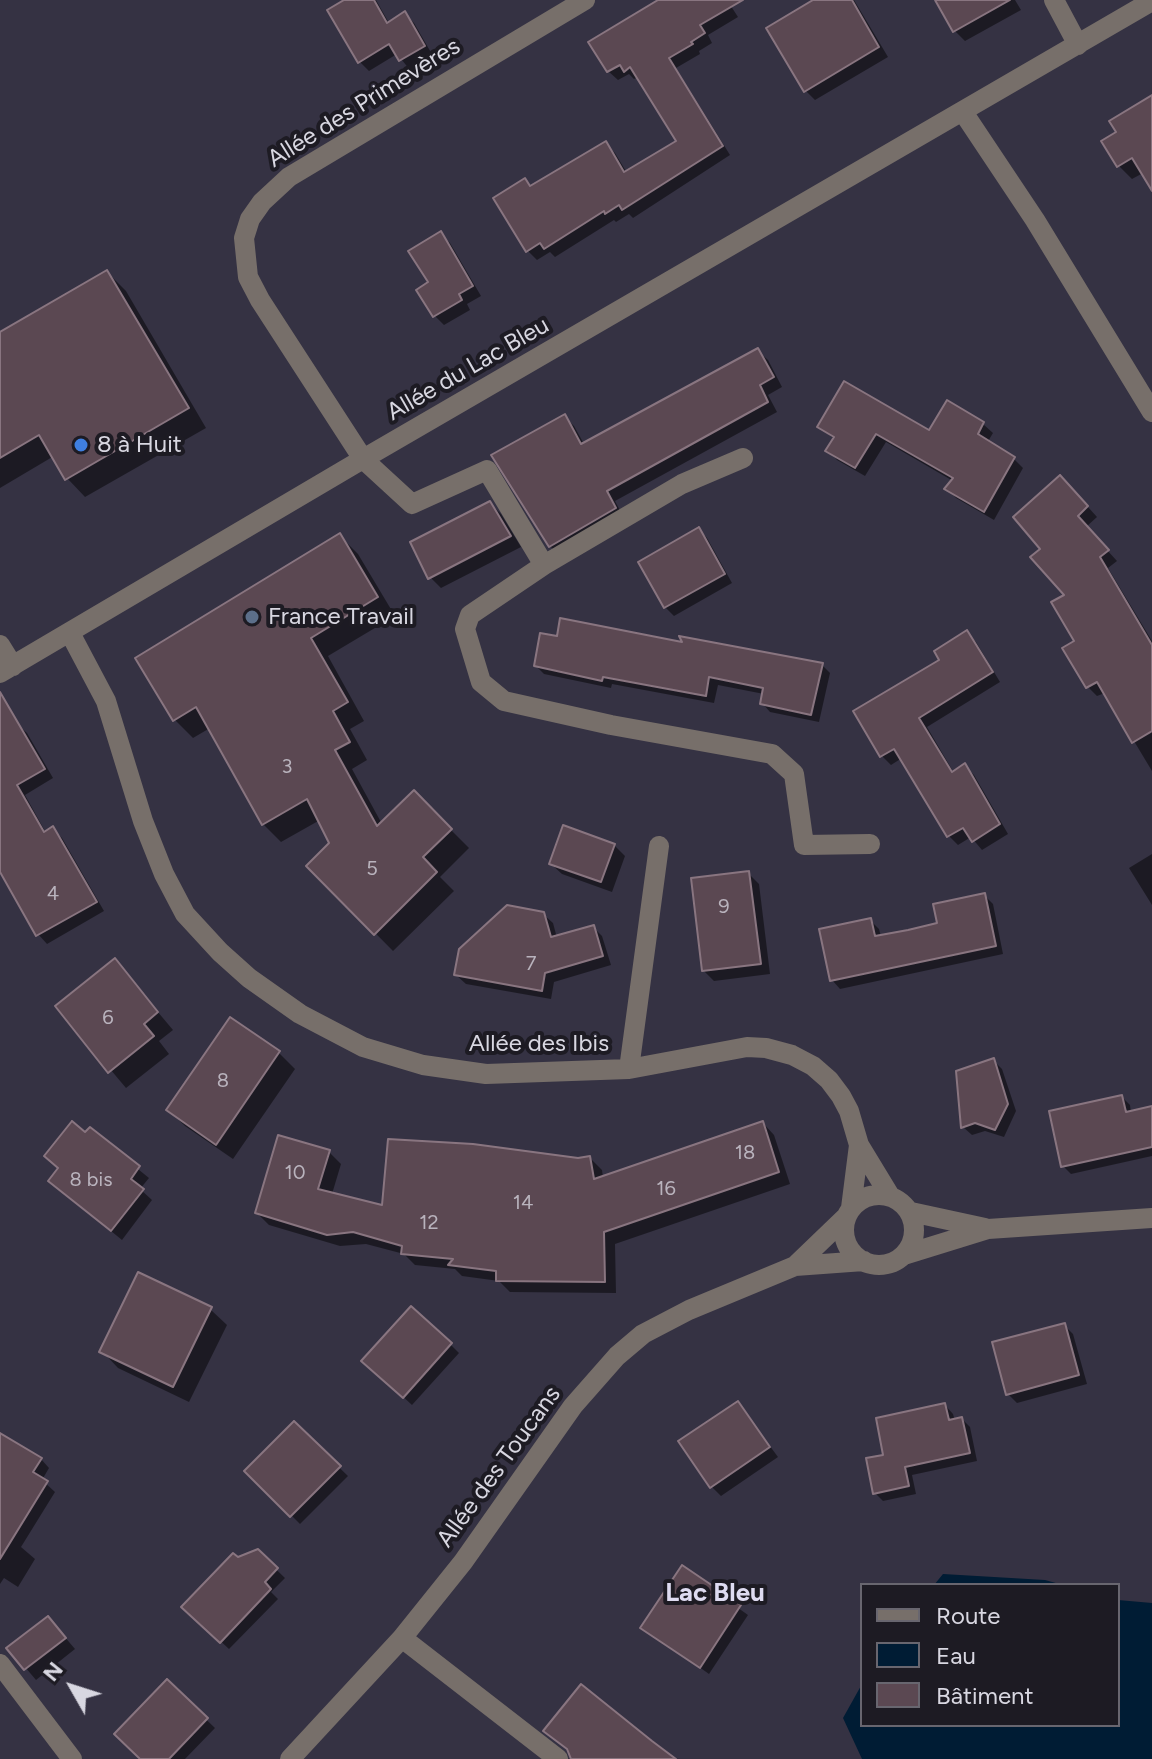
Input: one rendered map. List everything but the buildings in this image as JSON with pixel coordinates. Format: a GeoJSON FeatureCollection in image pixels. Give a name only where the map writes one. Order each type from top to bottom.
{"type":"FeatureCollection","features":[{"type":"Feature","properties":{"kind":"street","name":"Allée des Primevères"},"geometry":{"type":"LineString","coordinates":[[544,565],[487,470],[412,504],[363,459],[260,300],[248,277],[244,238],[250,219],[273,190],[289,177],[585,0]]}},
{"type":"Feature","properties":{"kind":"street"},"geometry":{"type":"LineString","coordinates":[[1054,0],[1078,45]]}},
{"type":"Feature","properties":{"kind":"street","name":"Allée du Lac Bleu"},"geometry":{"type":"LineString","coordinates":[[7,670],[363,459],[1152,1]]}},
{"type":"Feature","properties":{"kind":"street"},"geometry":{"type":"LineString","coordinates":[[963,112],[1035,220],[1152,412]]}},
{"type":"Feature","properties":{"kind":"street"},"geometry":{"type":"LineString","coordinates":[[743,458],[682,484],[544,565],[470,615],[465,629],[481,682],[504,701],[611,725],[772,754],[794,774],[804,845],[870,844]]}},
{"type":"Feature","properties":{"kind":"street","name":"Allée des Ibis"},"geometry":{"type":"LineString","coordinates":[[70,633],[106,701],[143,821],[185,914],[249,978],[300,1014],[363,1047],[423,1065],[486,1074],[629,1069],[747,1047],[792,1055],[813,1066],[829,1080],[849,1111],[859,1145],[890,1196]]}},
{"type":"Feature","properties":{"kind":"street"},"geometry":{"type":"LineString","coordinates":[[0,645],[7,670]]}},
{"type":"Feature","properties":{"kind":"street"},"geometry":{"type":"LineString","coordinates":[[629,1069],[659,846]]}},
{"type":"Feature","properties":{"kind":"street","name":"Allée des Ibis"},"geometry":{"type":"LineString","coordinates":[[849,1212],[859,1145]]}},
{"type":"Feature","properties":{"kind":"street"},"geometry":{"type":"LineString","coordinates":[[988,1229],[911,1212],[890,1196],[869,1196],[849,1212],[845,1237],[855,1255],[864,1261],[885,1264],[904,1255],[988,1229],[1152,1218]]}},
{"type":"Feature","properties":{"kind":"street","name":"Allée des Toucans"},"geometry":{"type":"LineString","coordinates":[[795,1266],[849,1212]]}},
{"type":"Feature","properties":{"kind":"street"},"geometry":{"type":"LineString","coordinates":[[904,1255],[913,1239],[911,1212]]}},
{"type":"Feature","properties":{"kind":"street","name":"Allée des Toucans"},"geometry":{"type":"LineString","coordinates":[[290,1759],[402,1638],[463,1562],[573,1406],[617,1356],[643,1334],[689,1310],[795,1266],[864,1261]]}},
{"type":"Feature","properties":{"kind":"street"},"geometry":{"type":"LineString","coordinates":[[402,1638],[558,1759]]}},
{"type":"Feature","properties":{"kind":"street"},"geometry":{"type":"LineString","coordinates":[[0,1664],[72,1759]]}},
{"type":"Feature","properties":{"kind":"water"},"geometry":{"type":"Polygon","coordinates":[[[943,1574],[1056,1583],[936,1583],[943,1574]]]}},
{"type":"Feature","properties":{"kind":"water"},"geometry":{"type":"Polygon","coordinates":[[[1120,1600],[1152,1603],[1152,1759],[862,1759],[843,1718],[860,1688],[860,1727],[1120,1727],[1120,1600]]]}},
{"type":"Feature","properties":{"kind":"place","name":"8 à Huit"},"geometry":{"type":"Point","coordinates":[81,445]}},
{"type":"Feature","properties":{"kind":"place","name":"France Travail"},"geometry":{"type":"Point","coordinates":[252,617]}},
{"type":"Feature","properties":{"kind":"district","name":"Lac Bleu"},"geometry":{"type":"Point","coordinates":[715,1593]}}]}
